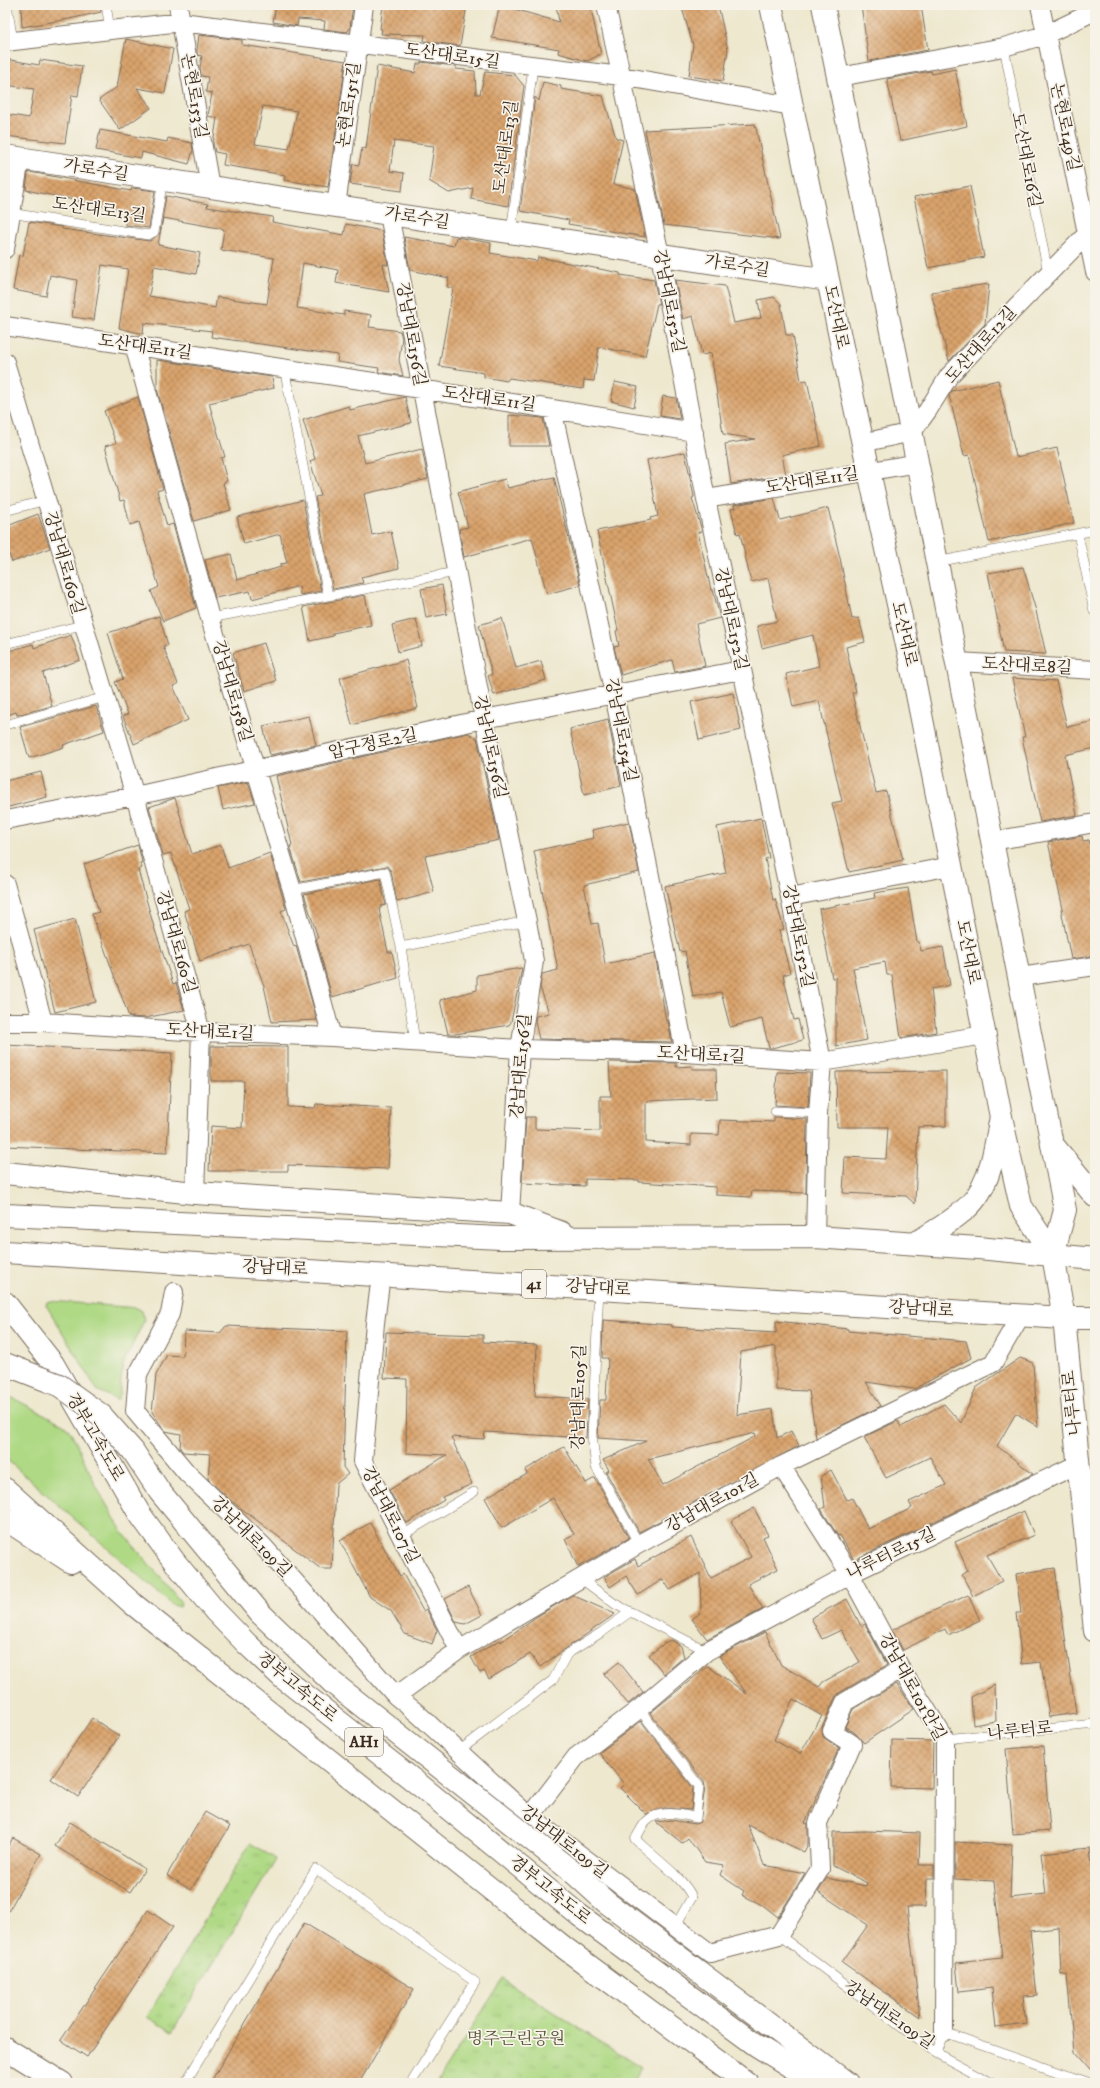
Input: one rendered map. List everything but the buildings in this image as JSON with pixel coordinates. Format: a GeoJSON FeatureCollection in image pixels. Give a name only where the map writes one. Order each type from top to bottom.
{"type":"FeatureCollection","features":[{"type":"Feature","properties":{"kind":"main road","name":"도산대로"},"geometry":{"type":"LineString","coordinates":[[771,5],[862,443],[910,659],[952,866],[1000,1117],[1021,1206],[1053,1255],[1064,1318]]}},
{"type":"Feature","properties":{"kind":"main road","name":"도산대로"},"geometry":{"type":"LineString","coordinates":[[823,5],[912,432],[1065,1210],[1053,1255]]}},
{"type":"Feature","properties":{"kind":"main road","name":"가로수길"},"geometry":{"type":"LineString","coordinates":[[12,158],[828,280]]}},
{"type":"Feature","properties":{"kind":"main road"},"geometry":{"type":"LineString","coordinates":[[916,1244],[963,1212],[977,1196],[986,1181],[991,1166],[1000,1117]]}},
{"type":"Feature","properties":{"kind":"main road"},"geometry":{"type":"LineString","coordinates":[[1052,1144],[1095,1196]]}},
{"type":"Feature","properties":{"kind":"main road"},"geometry":{"type":"LineString","coordinates":[[5,1173],[195,1193],[510,1213],[574,1238]]}},
{"type":"Feature","properties":{"kind":"main road"},"geometry":{"type":"LineString","coordinates":[[5,1215],[501,1238],[815,1237],[1053,1255],[1095,1260]]}},
{"type":"Feature","properties":{"kind":"main road","name":"강남대로"},"geometry":{"type":"LineString","coordinates":[[5,1252],[1064,1318],[1095,1318]]}},
{"type":"Feature","properties":{"kind":"main road","name":"경부고속도로"},"geometry":{"type":"LineString","coordinates":[[7,1305],[53,1364],[139,1513],[174,1561],[215,1611],[247,1644],[282,1676],[422,1787],[579,1915],[756,2045],[817,2083]]}},
{"type":"Feature","properties":{"kind":"main road","name":"나루터로"},"geometry":{"type":"LineString","coordinates":[[1064,1318],[1078,1464],[1090,1521],[1095,1631]]}},
{"type":"Feature","properties":{"kind":"main road"},"geometry":{"type":"LineString","coordinates":[[5,1364],[59,1385],[101,1415],[133,1452],[160,1492],[260,1613],[333,1683],[574,1873],[606,1902],[847,2083]]}},
{"type":"Feature","properties":{"kind":"main road","name":"경부고속도로"},"geometry":{"type":"LineString","coordinates":[[5,1489],[133,1604],[566,1948],[747,2083]]}},
{"type":"Feature","properties":{"kind":"main road"},"geometry":{"type":"LineString","coordinates":[[5,1519],[133,1604]]}},
{"type":"Feature","properties":{"kind":"main road"},"geometry":{"type":"LineString","coordinates":[[5,2048],[62,2083]]}},
{"type":"Feature","properties":{"kind":"street","name":"논현로151길"},"geometry":{"type":"LineString","coordinates":[[336,206],[364,5]]}},
{"type":"Feature","properties":{"kind":"street","name":"강남대로152길"},"geometry":{"type":"LineString","coordinates":[[606,5],[660,255],[706,499],[790,897],[822,1062],[818,1113],[815,1237]]}},
{"type":"Feature","properties":{"kind":"street","name":"논현로149길"},"geometry":{"type":"LineString","coordinates":[[1040,5],[1091,232],[1095,272]]}},
{"type":"Feature","properties":{"kind":"street"},"geometry":{"type":"LineString","coordinates":[[839,77],[1004,48],[1046,35],[1095,11]]}},
{"type":"Feature","properties":{"kind":"street","name":"도산대로15길"},"geometry":{"type":"LineString","coordinates":[[9,41],[110,29],[179,13],[358,43],[533,67],[621,76],[792,106]]}},
{"type":"Feature","properties":{"kind":"street","name":"논현로153길"},"geometry":{"type":"LineString","coordinates":[[179,13],[210,187]]}},
{"type":"Feature","properties":{"kind":"street"},"geometry":{"type":"LineString","coordinates":[[5,250],[10,213],[12,158]]}},
{"type":"Feature","properties":{"kind":"street","name":"강남대로156길"},"geometry":{"type":"LineString","coordinates":[[389,214],[484,719],[527,921],[534,961],[520,1049],[510,1213]]}},
{"type":"Feature","properties":{"kind":"street","name":"도산대로12길"},"geometry":{"type":"LineString","coordinates":[[912,432],[928,410],[949,376],[1048,273],[1091,232]]}},
{"type":"Feature","properties":{"kind":"street","name":"도산대로11길"},"geometry":{"type":"LineString","coordinates":[[5,326],[552,408],[694,432]]}},
{"type":"Feature","properties":{"kind":"street","name":"강남대로158길"},"geometry":{"type":"LineString","coordinates":[[134,345],[210,618],[292,890],[332,1037]]}},
{"type":"Feature","properties":{"kind":"street","name":"강남대로160길"},"geometry":{"type":"LineString","coordinates":[[5,362],[82,625],[135,796],[201,1032],[195,1193]]}},
{"type":"Feature","properties":{"kind":"street","name":"강남대로154길"},"geometry":{"type":"LineString","coordinates":[[552,408],[614,694],[684,1053]]}},
{"type":"Feature","properties":{"kind":"street"},"geometry":{"type":"LineString","coordinates":[[862,443],[912,432]]}},
{"type":"Feature","properties":{"kind":"street","name":"도산대로11길"},"geometry":{"type":"LineString","coordinates":[[706,499],[918,463]]}},
{"type":"Feature","properties":{"kind":"street","name":"도산대로8길"},"geometry":{"type":"LineString","coordinates":[[958,662],[1095,670]]}},
{"type":"Feature","properties":{"kind":"street","name":"압구정로2길"},"geometry":{"type":"LineString","coordinates":[[5,820],[135,796],[484,719],[741,670]]}},
{"type":"Feature","properties":{"kind":"street"},"geometry":{"type":"LineString","coordinates":[[993,841],[1095,823]]}},
{"type":"Feature","properties":{"kind":"street"},"geometry":{"type":"LineString","coordinates":[[790,897],[952,866]]}},
{"type":"Feature","properties":{"kind":"street"},"geometry":{"type":"LineString","coordinates":[[5,884],[43,1022]]}},
{"type":"Feature","properties":{"kind":"street"},"geometry":{"type":"LineString","coordinates":[[1020,978],[1095,966]]}},
{"type":"Feature","properties":{"kind":"street","name":"도산대로1길"},"geometry":{"type":"LineString","coordinates":[[5,1022],[43,1022],[201,1032],[332,1037],[520,1049],[684,1053],[822,1062],[984,1035]]}},
{"type":"Feature","properties":{"kind":"street","name":"강남대로107길"},"geometry":{"type":"LineString","coordinates":[[382,1275],[375,1323],[363,1461],[459,1650]]}},
{"type":"Feature","properties":{"kind":"street","name":"강남대로109길"},"geometry":{"type":"LineString","coordinates":[[174,1292],[170,1314],[138,1374],[135,1411],[187,1473],[268,1551],[396,1696],[459,1751],[530,1817],[676,1925],[710,1953],[779,1935]]}},
{"type":"Feature","properties":{"kind":"street","name":"강남대로101길"},"geometry":{"type":"LineString","coordinates":[[396,1696],[459,1650],[639,1544],[781,1466],[993,1363],[1021,1315]]}},
{"type":"Feature","properties":{"kind":"street","name":"나루터로15길"},"geometry":{"type":"LineString","coordinates":[[530,1817],[576,1757],[639,1709],[707,1650],[850,1574],[1078,1464]]}},
{"type":"Feature","properties":{"kind":"street","name":"강남대로101안길"},"geometry":{"type":"LineString","coordinates":[[781,1466],[850,1574],[900,1669],[945,1739],[944,2032]]}},
{"type":"Feature","properties":{"kind":"street"},"geometry":{"type":"LineString","coordinates":[[779,1935],[820,1869],[818,1823],[852,1744],[832,1731],[845,1702],[900,1669]]}},
{"type":"Feature","properties":{"kind":"lane","name":"도산대로15길"},"geometry":{"type":"LineString","coordinates":[[7,5],[9,41]]}},
{"type":"Feature","properties":{"kind":"lane"},"geometry":{"type":"LineString","coordinates":[[106,5],[110,29]]}},
{"type":"Feature","properties":{"kind":"lane","name":"도산대로16길"},"geometry":{"type":"LineString","coordinates":[[1004,48],[1048,273]]}},
{"type":"Feature","properties":{"kind":"lane","name":"도산대로13길"},"geometry":{"type":"LineString","coordinates":[[511,232],[533,67]]}},
{"type":"Feature","properties":{"kind":"lane","name":"도산대로13길"},"geometry":{"type":"LineString","coordinates":[[10,213],[148,235],[154,232],[163,180]]}},
{"type":"Feature","properties":{"kind":"lane"},"geometry":{"type":"LineString","coordinates":[[284,367],[328,596]]}},
{"type":"Feature","properties":{"kind":"lane","name":"강남대로160길"},"geometry":{"type":"LineString","coordinates":[[5,511],[46,500]]}},
{"type":"Feature","properties":{"kind":"lane"},"geometry":{"type":"LineString","coordinates":[[937,562],[1095,530]]}},
{"type":"Feature","properties":{"kind":"lane"},"geometry":{"type":"LineString","coordinates":[[1078,534],[1094,611]]}},
{"type":"Feature","properties":{"kind":"lane"},"geometry":{"type":"LineString","coordinates":[[210,618],[456,572]]}},
{"type":"Feature","properties":{"kind":"lane","name":"강남대로160길"},"geometry":{"type":"LineString","coordinates":[[5,644],[82,625]]}},
{"type":"Feature","properties":{"kind":"lane"},"geometry":{"type":"LineString","coordinates":[[5,725],[105,698]]}},
{"type":"Feature","properties":{"kind":"lane"},"geometry":{"type":"LineString","coordinates":[[292,890],[385,872],[401,946],[415,1042]]}},
{"type":"Feature","properties":{"kind":"lane"},"geometry":{"type":"LineString","coordinates":[[401,946],[527,921]]}},
{"type":"Feature","properties":{"kind":"lane"},"geometry":{"type":"LineString","coordinates":[[775,1111],[818,1113]]}},
{"type":"Feature","properties":{"kind":"lane","name":"강남대로105길"},"geometry":{"type":"LineString","coordinates":[[599,1288],[592,1436],[596,1466],[639,1544]]}},
{"type":"Feature","properties":{"kind":"lane"},"geometry":{"type":"LineString","coordinates":[[401,1536],[474,1492]]}},
{"type":"Feature","properties":{"kind":"lane"},"geometry":{"type":"LineString","coordinates":[[580,1578],[615,1604],[707,1650]]}},
{"type":"Feature","properties":{"kind":"lane"},"geometry":{"type":"LineString","coordinates":[[459,1751],[552,1680],[567,1654],[630,1612]]}},
{"type":"Feature","properties":{"kind":"lane"},"geometry":{"type":"LineString","coordinates":[[639,1709],[698,1786],[696,1818],[683,1814],[661,1815],[648,1820],[635,1840],[654,1858],[671,1871],[689,1890],[692,1897],[676,1925]]}},
{"type":"Feature","properties":{"kind":"lane","name":"나루터로"},"geometry":{"type":"LineString","coordinates":[[945,1739],[1095,1724]]}},
{"type":"Feature","properties":{"kind":"lane"},"geometry":{"type":"LineString","coordinates":[[185,2083],[316,1868],[475,1982],[411,2083]]}},
{"type":"Feature","properties":{"kind":"lane","name":"강남대로109길"},"geometry":{"type":"LineString","coordinates":[[779,1935],[936,2053],[944,2032],[1089,2083]]}},
{"type":"Feature","properties":{"kind":"lane"},"geometry":{"type":"LineString","coordinates":[[936,2053],[992,2083]]}},
{"type":"Feature","properties":{"kind":"green space"},"geometry":{"type":"Polygon","coordinates":[[[51,1301],[137,1308],[142,1311],[144,1321],[123,1364],[119,1398],[117,1400],[97,1390],[46,1305],[47,1302],[51,1301]]]}},
{"type":"Feature","properties":{"kind":"green space"},"geometry":{"type":"Polygon","coordinates":[[[5,1394],[65,1425],[72,1434],[98,1490],[123,1533],[180,1601],[181,1605],[179,1607],[172,1605],[5,1458],[5,1394]]]}},
{"type":"Feature","properties":{"kind":"green space"},"geometry":{"type":"Polygon","coordinates":[[[250,1843],[276,1859],[172,2032],[147,2017],[250,1843]]]}},
{"type":"Feature","properties":{"kind":"green space","name":"명주근린공원"},"geometry":{"type":"Polygon","coordinates":[[[503,1979],[641,2068],[632,2083],[436,2083],[503,1979]]]}}]}
